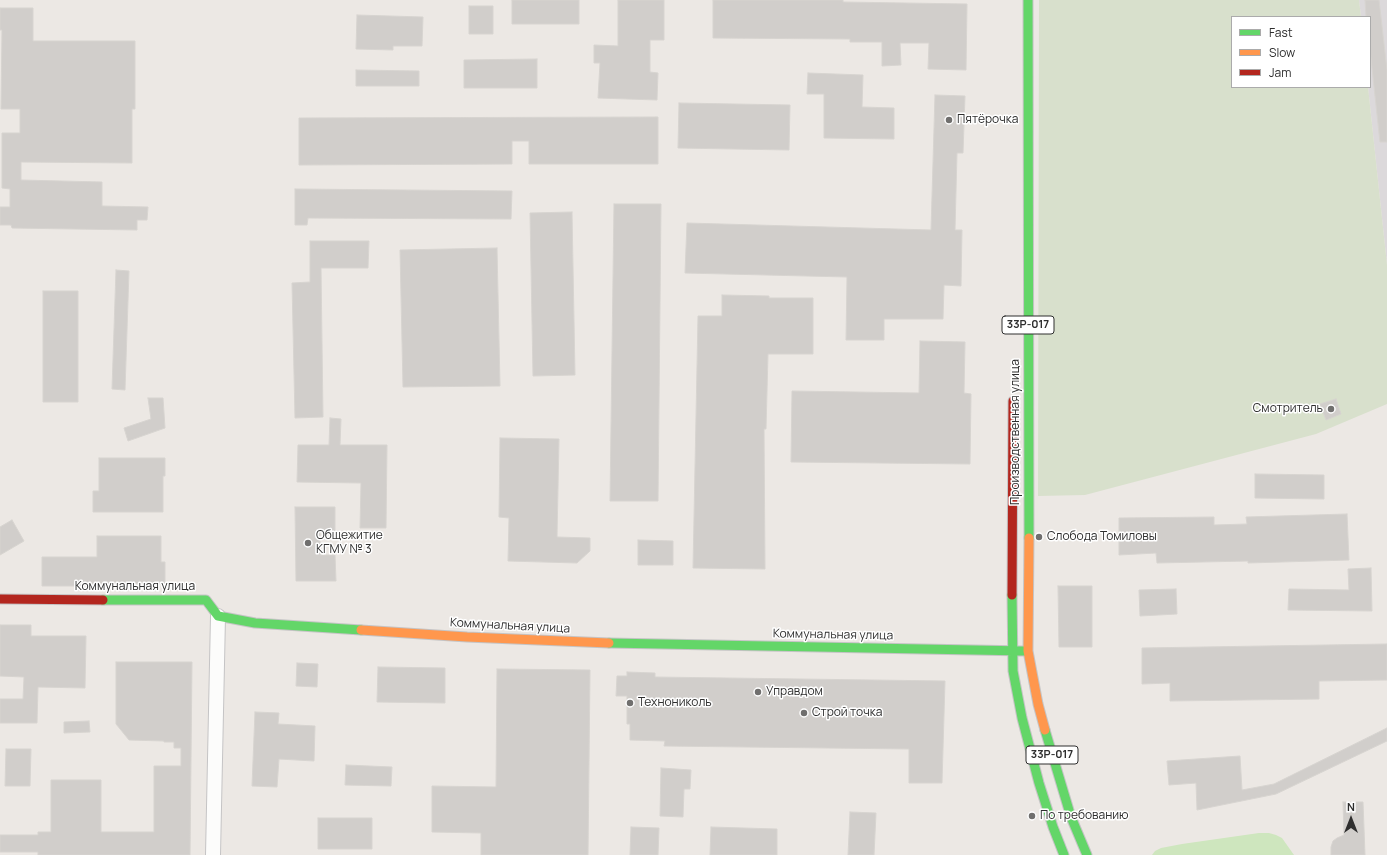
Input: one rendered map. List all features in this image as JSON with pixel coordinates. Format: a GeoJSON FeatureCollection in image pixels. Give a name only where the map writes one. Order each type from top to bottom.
{"type":"FeatureCollection","features":[{"type":"Feature","properties":{"kind":"main road","name":"Производственная улица"},"geometry":{"type":"LineString","coordinates":[[1028,0],[1028,651],[1038,704],[1055,766],[1071,817],[1087,855]]}},
{"type":"Feature","properties":{"kind":"main road","name":"Производственная улица"},"geometry":{"type":"LineString","coordinates":[[1013,393],[1012,651],[1014,671],[1022,718],[1039,783],[1053,827],[1064,855]]}},
{"type":"Feature","properties":{"kind":"main road","name":"Коммунальная улица"},"geometry":{"type":"LineString","coordinates":[[0,599],[206,600],[218,616],[255,623],[467,637],[600,643],[1028,651]]}},
{"type":"Feature","properties":{"kind":"street"},"geometry":{"type":"LineString","coordinates":[[213,855],[218,616]]}},
{"type":"Feature","properties":{"kind":"shaded area"},"geometry":{"type":"Polygon","coordinates":[[[1359,0],[1387,0],[1387,265],[1368,88],[1371,88],[1371,16],[1361,16],[1359,0]]]}},
{"type":"Feature","properties":{"kind":"green space"},"geometry":{"type":"Polygon","coordinates":[[[1039,0],[1359,0],[1361,16],[1231,16],[1231,88],[1368,88],[1387,265],[1387,404],[1316,434],[1085,495],[1038,496],[1039,0]]]}},
{"type":"Feature","properties":{"kind":"green space"},"geometry":{"type":"Polygon","coordinates":[[[1259,833],[1269,833],[1282,838],[1294,855],[1152,855],[1155,851],[1161,848],[1259,833]]]}},
{"type":"Feature","properties":{"kind":"building"},"geometry":{"type":"Polygon","coordinates":[[[512,0],[579,0],[579,24],[512,24],[512,0]]]}},
{"type":"Feature","properties":{"kind":"building"},"geometry":{"type":"Polygon","coordinates":[[[618,0],[664,0],[664,40],[650,40],[650,72],[658,73],[657,100],[598,98],[600,63],[594,63],[594,45],[618,46],[618,0]]]}},
{"type":"Feature","properties":{"kind":"building"},"geometry":{"type":"Polygon","coordinates":[[[713,0],[843,0],[843,2],[967,4],[966,70],[928,69],[929,43],[900,43],[901,65],[882,66],[882,42],[850,42],[850,39],[713,38],[713,0]]]}},
{"type":"Feature","properties":{"kind":"building"},"geometry":{"type":"Polygon","coordinates":[[[1365,0],[1379,0],[1387,70],[1387,142],[1380,142],[1371,58],[1371,16],[1366,16],[1365,0]]]}},
{"type":"Feature","properties":{"kind":"building"},"geometry":{"type":"Polygon","coordinates":[[[469,6],[493,6],[493,34],[469,34],[469,6]]]}},
{"type":"Feature","properties":{"kind":"building"},"geometry":{"type":"Polygon","coordinates":[[[0,8],[33,8],[33,41],[135,41],[135,109],[132,109],[132,163],[21,162],[21,180],[102,182],[102,206],[148,207],[147,220],[137,220],[137,230],[12,228],[11,225],[0,225],[0,207],[10,207],[10,189],[2,188],[2,133],[20,133],[20,109],[1,109],[2,30],[0,30],[0,8]]]}},
{"type":"Feature","properties":{"kind":"building"},"geometry":{"type":"Polygon","coordinates":[[[357,15],[423,17],[422,46],[393,46],[393,50],[356,49],[357,15]]]}},
{"type":"Feature","properties":{"kind":"building"},"geometry":{"type":"Polygon","coordinates":[[[537,59],[537,88],[464,88],[464,60],[537,59]]]}},
{"type":"Feature","properties":{"kind":"building"},"geometry":{"type":"Polygon","coordinates":[[[356,70],[419,71],[419,86],[356,86],[356,70]]]}},
{"type":"Feature","properties":{"kind":"building"},"geometry":{"type":"Polygon","coordinates":[[[808,73],[863,75],[862,107],[894,108],[894,139],[824,138],[824,94],[807,94],[808,73]]]}},
{"type":"Feature","properties":{"kind":"building"},"geometry":{"type":"Polygon","coordinates":[[[935,95],[965,96],[963,153],[957,153],[955,230],[962,230],[961,286],[944,285],[943,319],[884,319],[884,340],[846,340],[847,277],[685,273],[687,223],[931,230],[935,95]]]}},
{"type":"Feature","properties":{"kind":"building"},"geometry":{"type":"Polygon","coordinates":[[[679,103],[790,105],[789,150],[678,148],[679,103]]]}},
{"type":"Feature","properties":{"kind":"building"},"geometry":{"type":"Polygon","coordinates":[[[658,117],[658,164],[529,164],[529,141],[512,141],[512,164],[299,165],[299,118],[658,117]]]}},
{"type":"Feature","properties":{"kind":"building"},"geometry":{"type":"Polygon","coordinates":[[[295,189],[512,191],[511,219],[308,218],[307,225],[295,225],[295,189]]]}},
{"type":"Feature","properties":{"kind":"building"},"geometry":{"type":"Polygon","coordinates":[[[614,204],[661,204],[658,501],[610,501],[614,204]]]}},
{"type":"Feature","properties":{"kind":"building"},"geometry":{"type":"Polygon","coordinates":[[[572,212],[575,375],[533,376],[530,213],[572,212]]]}},
{"type":"Feature","properties":{"kind":"building"},"geometry":{"type":"Polygon","coordinates":[[[310,241],[369,241],[368,268],[321,268],[323,417],[295,418],[292,283],[310,282],[310,241]]]}},
{"type":"Feature","properties":{"kind":"building"},"geometry":{"type":"Polygon","coordinates":[[[497,248],[500,386],[403,387],[400,250],[497,248]]]}},
{"type":"Feature","properties":{"kind":"building"},"geometry":{"type":"Polygon","coordinates":[[[116,270],[129,271],[125,390],[112,389],[116,270]]]}},
{"type":"Feature","properties":{"kind":"building"},"geometry":{"type":"Polygon","coordinates":[[[43,291],[78,291],[78,402],[43,402],[43,291]]]}},
{"type":"Feature","properties":{"kind":"building"},"geometry":{"type":"Polygon","coordinates":[[[722,295],[769,296],[769,298],[813,298],[813,354],[768,354],[766,429],[764,429],[765,569],[693,568],[698,316],[722,316],[722,295]]]}},
{"type":"Feature","properties":{"kind":"building"},"geometry":{"type":"Polygon","coordinates":[[[920,341],[965,342],[964,393],[971,394],[970,464],[791,462],[792,391],[919,393],[920,341]]]}},
{"type":"Feature","properties":{"kind":"building"},"geometry":{"type":"Polygon","coordinates":[[[148,398],[163,398],[165,428],[128,441],[124,428],[151,419],[148,398]]]}},
{"type":"Feature","properties":{"kind":"building","name":"Смотритель"},"geometry":{"type":"Polygon","coordinates":[[[1336,399],[1341,414],[1326,420],[1320,404],[1336,399]]]}},
{"type":"Feature","properties":{"kind":"building"},"geometry":{"type":"Polygon","coordinates":[[[330,418],[341,419],[340,445],[387,445],[386,528],[360,528],[361,483],[297,482],[298,445],[329,445],[330,418]]]}},
{"type":"Feature","properties":{"kind":"building"},"geometry":{"type":"Polygon","coordinates":[[[500,438],[559,439],[557,537],[590,538],[590,551],[577,563],[508,561],[509,518],[499,517],[500,438]]]}},
{"type":"Feature","properties":{"kind":"building"},"geometry":{"type":"Polygon","coordinates":[[[99,458],[165,458],[165,476],[163,476],[163,512],[93,512],[93,491],[99,491],[99,458]]]}},
{"type":"Feature","properties":{"kind":"building"},"geometry":{"type":"Polygon","coordinates":[[[1255,474],[1324,475],[1324,499],[1255,498],[1255,474]]]}},
{"type":"Feature","properties":{"kind":"building","name":"Общежитие КГМУ № 3"},"geometry":{"type":"Polygon","coordinates":[[[295,507],[335,507],[335,532],[320,532],[320,555],[335,555],[336,581],[296,581],[295,507]]]}},
{"type":"Feature","properties":{"kind":"building"},"geometry":{"type":"Polygon","coordinates":[[[1347,514],[1349,560],[1248,563],[1248,561],[1157,563],[1156,553],[1119,555],[1119,518],[1214,517],[1214,525],[1247,524],[1246,517],[1347,514]]]}},
{"type":"Feature","properties":{"kind":"building"},"geometry":{"type":"Polygon","coordinates":[[[12,520],[24,541],[0,555],[0,527],[12,520]]]}},
{"type":"Feature","properties":{"kind":"building"},"geometry":{"type":"Polygon","coordinates":[[[97,536],[161,536],[161,562],[165,562],[165,584],[84,584],[84,586],[42,586],[42,557],[97,557],[97,536]]]}},
{"type":"Feature","properties":{"kind":"building"},"geometry":{"type":"Polygon","coordinates":[[[638,540],[673,541],[673,565],[638,565],[638,540]]]}},
{"type":"Feature","properties":{"kind":"building"},"geometry":{"type":"Polygon","coordinates":[[[1371,568],[1372,611],[1288,610],[1289,589],[1349,590],[1348,569],[1371,568]]]}},
{"type":"Feature","properties":{"kind":"building"},"geometry":{"type":"Polygon","coordinates":[[[1058,586],[1092,586],[1092,647],[1059,647],[1058,586]]]}},
{"type":"Feature","properties":{"kind":"building"},"geometry":{"type":"Polygon","coordinates":[[[1176,589],[1177,614],[1140,616],[1139,590],[1176,589]]]}},
{"type":"Feature","properties":{"kind":"building"},"geometry":{"type":"Polygon","coordinates":[[[0,625],[31,625],[31,636],[86,636],[85,688],[38,687],[37,723],[0,723],[0,699],[23,699],[24,677],[0,676],[0,625]]]}},
{"type":"Feature","properties":{"kind":"building"},"geometry":{"type":"Polygon","coordinates":[[[1387,644],[1387,680],[1319,681],[1319,699],[1170,701],[1170,683],[1142,684],[1142,648],[1387,644]]]}},
{"type":"Feature","properties":{"kind":"building"},"geometry":{"type":"Polygon","coordinates":[[[116,662],[192,662],[190,855],[38,855],[38,852],[0,852],[0,835],[38,835],[38,832],[51,832],[51,780],[101,780],[101,832],[154,832],[154,766],[181,766],[181,748],[174,748],[174,742],[129,740],[116,724],[116,662]]]}},
{"type":"Feature","properties":{"kind":"building"},"geometry":{"type":"Polygon","coordinates":[[[297,663],[318,664],[317,687],[296,686],[297,663]]]}},
{"type":"Feature","properties":{"kind":"building"},"geometry":{"type":"Polygon","coordinates":[[[378,667],[445,668],[445,703],[377,702],[378,667]]]}},
{"type":"Feature","properties":{"kind":"building"},"geometry":{"type":"Polygon","coordinates":[[[497,669],[590,670],[588,855],[481,855],[481,833],[432,832],[432,786],[496,787],[497,669]]]}},
{"type":"Feature","properties":{"kind":"building","name":"Строй точка"},"geometry":{"type":"Polygon","coordinates":[[[627,672],[655,673],[655,677],[945,681],[942,783],[909,783],[909,749],[664,746],[665,741],[630,740],[630,724],[627,724],[627,696],[616,696],[617,676],[627,676],[627,672]]]}},
{"type":"Feature","properties":{"kind":"building"},"geometry":{"type":"Polygon","coordinates":[[[255,712],[279,713],[278,724],[315,726],[314,761],[279,759],[277,787],[252,786],[255,712]]]}},
{"type":"Feature","properties":{"kind":"building"},"geometry":{"type":"Polygon","coordinates":[[[89,721],[90,732],[64,733],[64,722],[89,721]]]}},
{"type":"Feature","properties":{"kind":"building"},"geometry":{"type":"Polygon","coordinates":[[[1387,728],[1387,741],[1276,794],[1197,810],[1196,783],[1169,785],[1167,761],[1240,756],[1242,790],[1274,784],[1387,728]]]}},
{"type":"Feature","properties":{"kind":"building"},"geometry":{"type":"Polygon","coordinates":[[[6,749],[31,749],[30,786],[5,786],[6,749]]]}},
{"type":"Feature","properties":{"kind":"building"},"geometry":{"type":"Polygon","coordinates":[[[346,765],[392,767],[391,786],[345,785],[346,765]]]}},
{"type":"Feature","properties":{"kind":"building"},"geometry":{"type":"Polygon","coordinates":[[[661,768],[691,770],[690,789],[684,789],[683,817],[660,816],[661,768]]]}},
{"type":"Feature","properties":{"kind":"building"},"geometry":{"type":"Polygon","coordinates":[[[1343,802],[1363,802],[1365,855],[1331,855],[1333,841],[1344,835],[1343,802]]]}},
{"type":"Feature","properties":{"kind":"building"},"geometry":{"type":"Polygon","coordinates":[[[850,812],[876,813],[874,855],[848,855],[850,812]]]}},
{"type":"Feature","properties":{"kind":"building"},"geometry":{"type":"Polygon","coordinates":[[[318,818],[372,818],[372,849],[318,849],[318,818]]]}},
{"type":"Feature","properties":{"kind":"building"},"geometry":{"type":"Polygon","coordinates":[[[631,827],[659,828],[658,855],[630,855],[631,827]]]}},
{"type":"Feature","properties":{"kind":"building"},"geometry":{"type":"Polygon","coordinates":[[[711,827],[777,829],[777,855],[710,855],[711,827]]]}},
{"type":"Feature","properties":{"kind":"traffic: fast"},"geometry":{"type":"LineString","coordinates":[[1028,0],[1029,538]]}},
{"type":"Feature","properties":{"kind":"traffic: fast"},"geometry":{"type":"LineString","coordinates":[[1012,595],[1013,671],[1022,718],[1039,783],[1053,827],[1064,855]]}},
{"type":"Feature","properties":{"kind":"traffic: fast"},"geometry":{"type":"LineString","coordinates":[[103,600],[206,600],[218,616],[255,623],[361,630]]}},
{"type":"Feature","properties":{"kind":"traffic: fast"},"geometry":{"type":"LineString","coordinates":[[609,643],[1026,651]]}},
{"type":"Feature","properties":{"kind":"traffic: fast"},"geometry":{"type":"LineString","coordinates":[[1045,730],[1071,817],[1087,855]]}},
{"type":"Feature","properties":{"kind":"traffic: slow"},"geometry":{"type":"LineString","coordinates":[[1029,538],[1028,651],[1038,704],[1045,730]]}},
{"type":"Feature","properties":{"kind":"traffic: slow"},"geometry":{"type":"LineString","coordinates":[[361,630],[467,637],[609,643]]}},
{"type":"Feature","properties":{"kind":"traffic: jam"},"geometry":{"type":"LineString","coordinates":[[1012,595],[1013,401]]}},
{"type":"Feature","properties":{"kind":"traffic: jam"},"geometry":{"type":"LineString","coordinates":[[0,599],[103,600]]}},
{"type":"Feature","properties":{"kind":"place","name":"Пятёрочка"},"geometry":{"type":"Point","coordinates":[949,120]}},
{"type":"Feature","properties":{"kind":"place","name":"Смотритель"},"geometry":{"type":"Point","coordinates":[1331,409]}},
{"type":"Feature","properties":{"kind":"place","name":"Слобода Томиловы"},"geometry":{"type":"Point","coordinates":[1039,537]}},
{"type":"Feature","properties":{"kind":"place","name":"Общежитие КГМУ № 3"},"geometry":{"type":"Point","coordinates":[308,543]}},
{"type":"Feature","properties":{"kind":"place","name":"Управдом"},"geometry":{"type":"Point","coordinates":[758,692]}},
{"type":"Feature","properties":{"kind":"place","name":"Технониколь"},"geometry":{"type":"Point","coordinates":[630,703]}},
{"type":"Feature","properties":{"kind":"place","name":"Строй точка"},"geometry":{"type":"Point","coordinates":[804,713]}},
{"type":"Feature","properties":{"kind":"place","name":"По требованию"},"geometry":{"type":"Point","coordinates":[1032,816]}}]}
